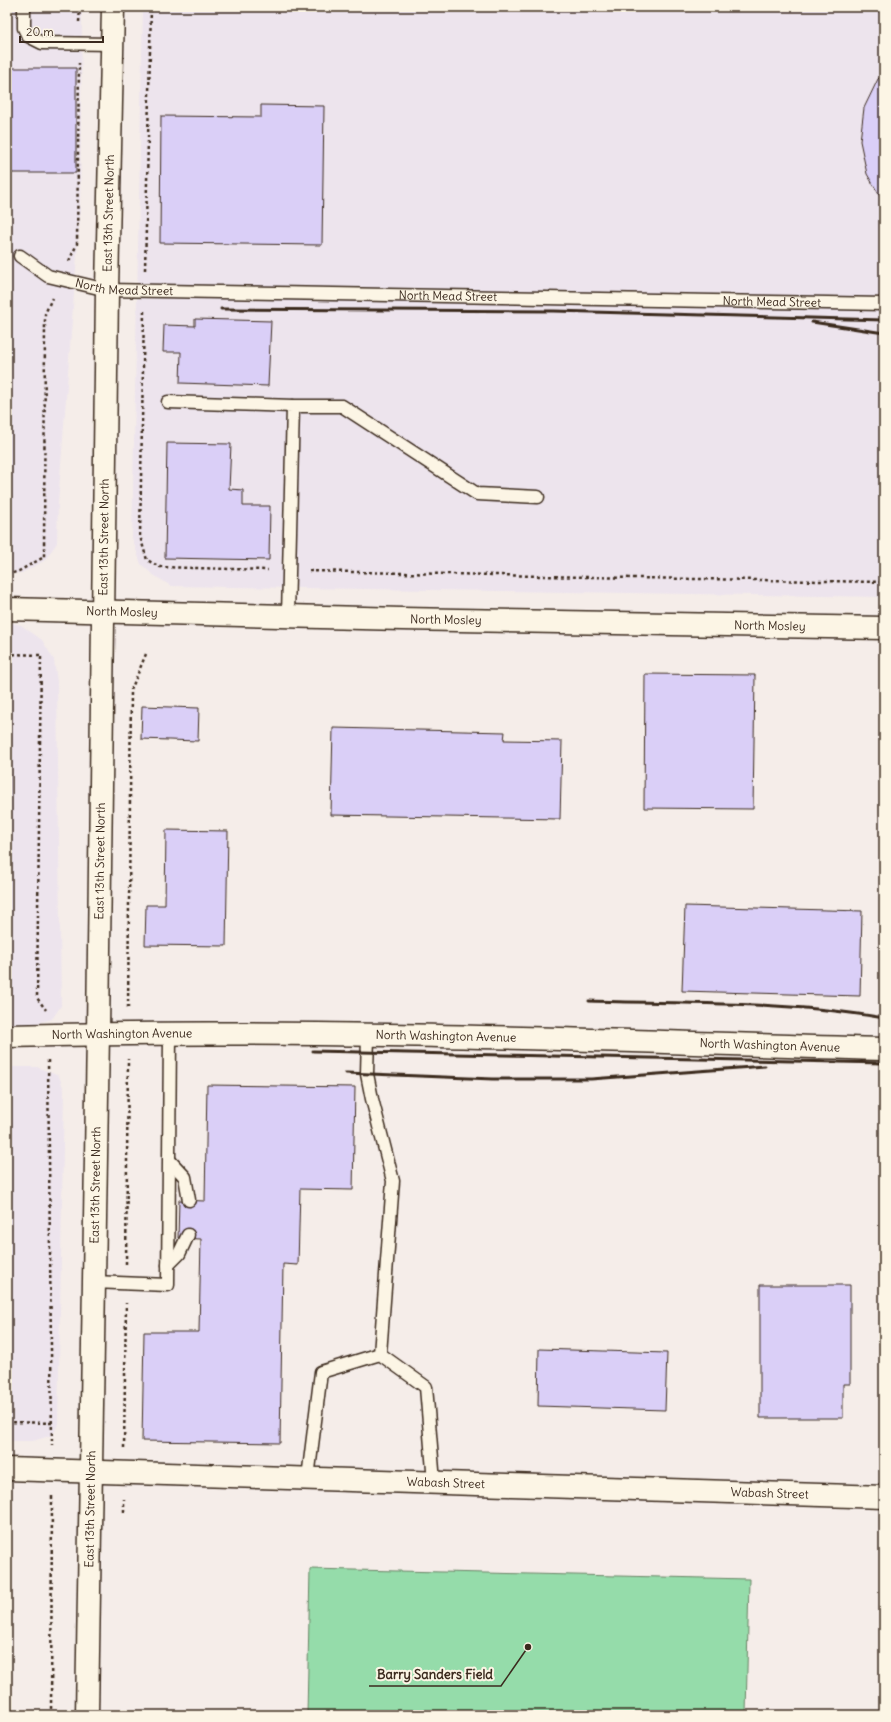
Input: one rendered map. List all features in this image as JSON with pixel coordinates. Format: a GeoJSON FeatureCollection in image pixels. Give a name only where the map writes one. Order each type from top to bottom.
{"type":"FeatureCollection","features":[{"type":"Feature","properties":{"kind":"street","name":"East 13th Street North"},"geometry":{"type":"LineString","coordinates":[[87,1715],[112,7]]}},
{"type":"Feature","properties":{"kind":"street","name":"North Mosley"},"geometry":{"type":"LineString","coordinates":[[7,609],[884,628]]}},
{"type":"Feature","properties":{"kind":"street","name":"North Washington Avenue"},"geometry":{"type":"LineString","coordinates":[[7,1036],[98,1033],[368,1036],[884,1049]]}},
{"type":"Feature","properties":{"kind":"street","name":"Wabash Street"},"geometry":{"type":"LineString","coordinates":[[7,1469],[884,1497]]}},
{"type":"Feature","properties":{"kind":"lane"},"geometry":{"type":"LineString","coordinates":[[24,7],[24,28],[28,36],[42,43],[112,44]]}},
{"type":"Feature","properties":{"kind":"lane","name":"North Mead Street"},"geometry":{"type":"LineString","coordinates":[[20,256],[48,276],[107,290],[884,304]]}},
{"type":"Feature","properties":{"kind":"lane"},"geometry":{"type":"LineString","coordinates":[[168,402],[342,406],[476,494],[538,497]]}},
{"type":"Feature","properties":{"kind":"lane"},"geometry":{"type":"LineString","coordinates":[[288,616],[293,406]]}},
{"type":"Feature","properties":{"kind":"lane"},"geometry":{"type":"LineString","coordinates":[[93,1282],[168,1285],[170,1034]]}},
{"type":"Feature","properties":{"kind":"lane"},"geometry":{"type":"LineString","coordinates":[[368,1036],[367,1074],[393,1181],[380,1354]]}},
{"type":"Feature","properties":{"kind":"lane"},"geometry":{"type":"LineString","coordinates":[[170,1162],[185,1177],[189,1200]]}},
{"type":"Feature","properties":{"kind":"lane"},"geometry":{"type":"LineString","coordinates":[[168,1265],[179,1254],[188,1235]]}},
{"type":"Feature","properties":{"kind":"lane"},"geometry":{"type":"LineString","coordinates":[[308,1478],[321,1372],[380,1354]]}},
{"type":"Feature","properties":{"kind":"lane"},"geometry":{"type":"LineString","coordinates":[[380,1354],[426,1387],[434,1482]]}},
{"type":"Feature","properties":{"kind":"path"},"geometry":{"type":"LineString","coordinates":[[7,575],[19,571],[44,558]]}},
{"type":"Feature","properties":{"kind":"path"},"geometry":{"type":"LineString","coordinates":[[147,560],[160,567],[884,582]]}},
{"type":"Feature","properties":{"kind":"path"},"geometry":{"type":"LineString","coordinates":[[7,654],[41,655],[37,998],[48,1013],[52,1423],[51,1715]]}},
{"type":"Feature","properties":{"kind":"path"},"geometry":{"type":"LineString","coordinates":[[124,1512],[131,690],[146,654]]}},
{"type":"Feature","properties":{"kind":"path"},"geometry":{"type":"LineString","coordinates":[[7,1422],[52,1423]]}},
{"type":"Feature","properties":{"kind":"shaded area"},"geometry":{"type":"Polygon","coordinates":[[[7,7],[82,7],[80,216],[58,503],[57,543],[44,561],[22,573],[7,574],[7,7]]]}},
{"type":"Feature","properties":{"kind":"shaded area"},"geometry":{"type":"Polygon","coordinates":[[[143,7],[884,7],[884,597],[171,586],[152,574],[141,564],[132,538],[143,7]]]}},
{"type":"Feature","properties":{"kind":"shaded area"},"geometry":{"type":"Polygon","coordinates":[[[7,622],[21,625],[42,640],[54,660],[57,682],[61,1006],[52,1019],[34,1024],[7,1023],[7,622]]]}},
{"type":"Feature","properties":{"kind":"shaded area"},"geometry":{"type":"Polygon","coordinates":[[[7,1067],[37,1067],[59,1076],[64,1090],[58,1424],[53,1435],[33,1441],[7,1441],[7,1067]]]}},
{"type":"Feature","properties":{"kind":"green space"},"geometry":{"type":"Polygon","coordinates":[[[310,1569],[749,1579],[746,1715],[307,1715],[310,1569]]]}},
{"type":"Feature","properties":{"kind":"building"},"geometry":{"type":"Polygon","coordinates":[[[7,68],[76,68],[76,173],[7,173],[7,68]]]}},
{"type":"Feature","properties":{"kind":"building"},"geometry":{"type":"Polygon","coordinates":[[[884,73],[884,203],[867,174],[860,141],[864,108],[878,79],[884,73]]]}},
{"type":"Feature","properties":{"kind":"building"},"geometry":{"type":"Polygon","coordinates":[[[261,105],[324,106],[322,245],[160,243],[161,116],[261,117],[261,105]]]}},
{"type":"Feature","properties":{"kind":"building"},"geometry":{"type":"Polygon","coordinates":[[[195,319],[271,321],[268,386],[180,383],[181,352],[163,352],[164,325],[195,326],[195,319]]]}},
{"type":"Feature","properties":{"kind":"building"},"geometry":{"type":"Polygon","coordinates":[[[167,443],[231,444],[229,489],[243,490],[243,506],[270,506],[269,560],[165,558],[167,443]]]}},
{"type":"Feature","properties":{"kind":"building"},"geometry":{"type":"Polygon","coordinates":[[[645,674],[755,675],[753,809],[644,808],[645,674]]]}},
{"type":"Feature","properties":{"kind":"building"},"geometry":{"type":"Polygon","coordinates":[[[142,706],[199,708],[198,741],[141,739],[142,706]]]}},
{"type":"Feature","properties":{"kind":"building"},"geometry":{"type":"Polygon","coordinates":[[[7,720],[10,720],[9,819],[7,819],[7,720]]]}},
{"type":"Feature","properties":{"kind":"building"},"geometry":{"type":"Polygon","coordinates":[[[333,728],[505,732],[504,740],[562,741],[560,819],[331,815],[333,728]]]}},
{"type":"Feature","properties":{"kind":"building"},"geometry":{"type":"Polygon","coordinates":[[[166,830],[228,831],[226,946],[145,945],[146,905],[165,905],[166,830]]]}},
{"type":"Feature","properties":{"kind":"building"},"geometry":{"type":"Polygon","coordinates":[[[685,906],[862,911],[860,996],[682,991],[685,906]]]}},
{"type":"Feature","properties":{"kind":"building"},"geometry":{"type":"Polygon","coordinates":[[[207,1085],[355,1087],[353,1190],[300,1189],[298,1265],[283,1264],[280,1443],[142,1441],[144,1332],[199,1332],[201,1239],[178,1238],[179,1200],[205,1201],[207,1085]]]}},
{"type":"Feature","properties":{"kind":"building"},"geometry":{"type":"Polygon","coordinates":[[[760,1285],[850,1285],[850,1384],[843,1384],[843,1418],[760,1418],[760,1285]]]}},
{"type":"Feature","properties":{"kind":"building"},"geometry":{"type":"Polygon","coordinates":[[[539,1349],[667,1353],[665,1410],[538,1406],[539,1349]]]}},
{"type":"Feature","properties":{"kind":"railway"},"geometry":{"type":"LineString","coordinates":[[221,309],[554,311],[884,320]]}},
{"type":"Feature","properties":{"kind":"railway"},"geometry":{"type":"LineString","coordinates":[[812,322],[884,333]]}},
{"type":"Feature","properties":{"kind":"railway"},"geometry":{"type":"LineString","coordinates":[[589,1001],[774,1006],[884,1018]]}},
{"type":"Feature","properties":{"kind":"railway"},"geometry":{"type":"LineString","coordinates":[[313,1051],[884,1063]]}},
{"type":"Feature","properties":{"kind":"railway"},"geometry":{"type":"LineString","coordinates":[[346,1073],[493,1079],[591,1079],[765,1066]]}},
{"type":"Feature","properties":{"kind":"place","name":"Barry Sanders Field"},"geometry":{"type":"Point","coordinates":[528,1647]}}]}
